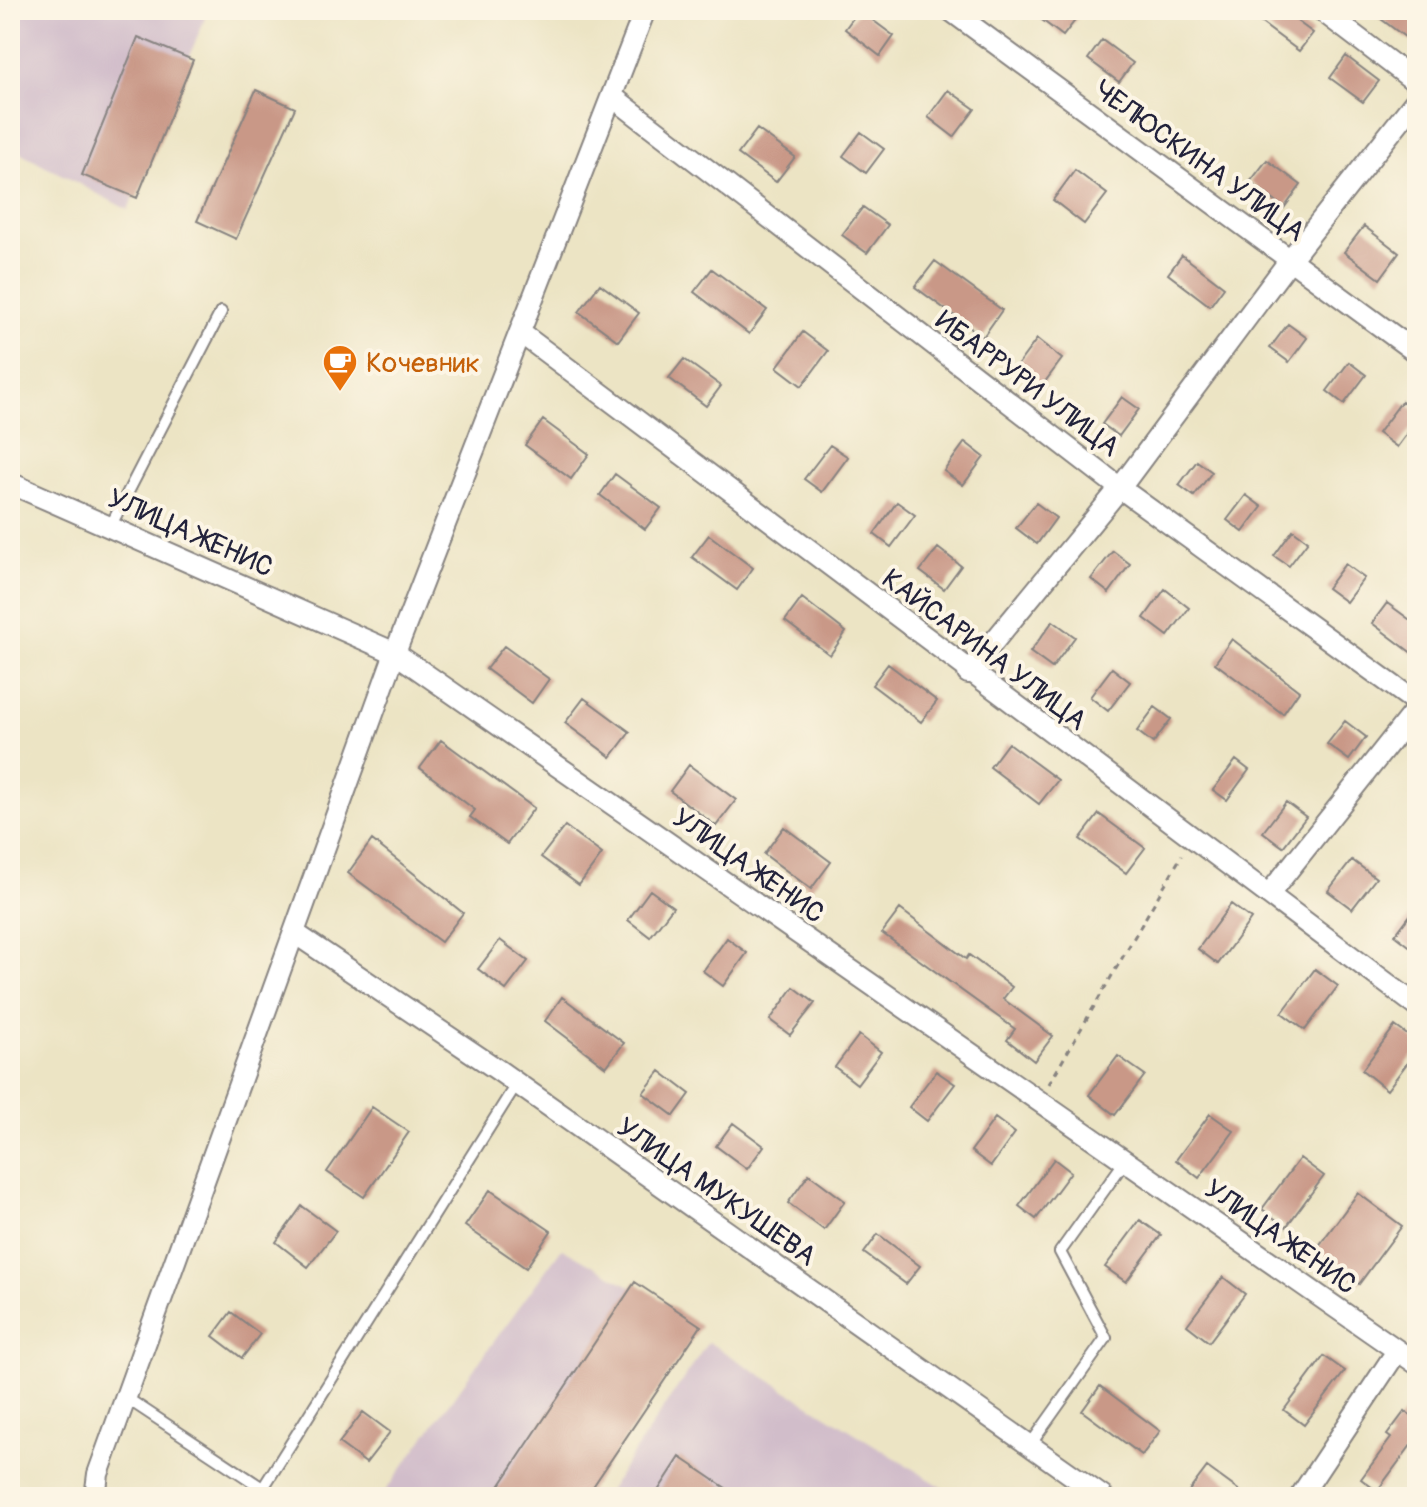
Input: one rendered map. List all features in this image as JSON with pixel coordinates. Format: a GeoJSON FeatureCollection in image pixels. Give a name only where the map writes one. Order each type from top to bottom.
{"type":"FeatureCollection","features":[{"type":"Feature","properties":{"kind":"street"},"geometry":{"type":"LineString","coordinates":[[95,1497],[98,1474],[125,1397],[296,934],[395,653],[522,334],[645,10]]}},
{"type":"Feature","properties":{"kind":"street","name":"ЧЕЛЮСКИНА УЛИЦА"},"geometry":{"type":"LineString","coordinates":[[950,10],[1417,353]]}},
{"type":"Feature","properties":{"kind":"street"},"geometry":{"type":"LineString","coordinates":[[1321,10],[1417,83]]}},
{"type":"Feature","properties":{"kind":"street","name":"ИБАРРУРИ УЛИЦА"},"geometry":{"type":"LineString","coordinates":[[613,97],[1120,488],[1417,706]]}},
{"type":"Feature","properties":{"kind":"street"},"geometry":{"type":"LineString","coordinates":[[968,673],[1120,488],[1289,261],[1417,99]]}},
{"type":"Feature","properties":{"kind":"street","name":"КАЙСАРИНА УЛИЦА"},"geometry":{"type":"LineString","coordinates":[[522,334],[968,673],[1270,893],[1417,1006]]}},
{"type":"Feature","properties":{"kind":"street","name":"УЛИЦА ЖЕНИС"},"geometry":{"type":"LineString","coordinates":[[10,483],[395,653],[1417,1364]]}},
{"type":"Feature","properties":{"kind":"street"},"geometry":{"type":"LineString","coordinates":[[1270,893],[1417,706]]}},
{"type":"Feature","properties":{"kind":"street","name":"УЛИЦА МУКУШЕВА"},"geometry":{"type":"LineString","coordinates":[[296,934],[517,1083],[1103,1497]]}},
{"type":"Feature","properties":{"kind":"street"},"geometry":{"type":"LineString","coordinates":[[1300,1497],[1397,1351]]}},
{"type":"Feature","properties":{"kind":"lane"},"geometry":{"type":"LineString","coordinates":[[110,527],[221,312]]}},
{"type":"Feature","properties":{"kind":"lane"},"geometry":{"type":"LineString","coordinates":[[263,1488],[517,1083]]}},
{"type":"Feature","properties":{"kind":"lane"},"geometry":{"type":"LineString","coordinates":[[1030,1445],[1106,1338],[1060,1252],[1125,1161]]}},
{"type":"Feature","properties":{"kind":"lane"},"geometry":{"type":"LineString","coordinates":[[125,1397],[276,1497]]}},
{"type":"Feature","properties":{"kind":"path"},"geometry":{"type":"LineString","coordinates":[[1039,1101],[1193,837]]}},
{"type":"Feature","properties":{"kind":"shaded area"},"geometry":{"type":"Polygon","coordinates":[[[10,10],[208,10],[128,210],[10,147],[10,10]]]}},
{"type":"Feature","properties":{"kind":"shaded area"},"geometry":{"type":"Polygon","coordinates":[[[562,1248],[701,1326],[582,1497],[381,1497],[562,1248]]]}},
{"type":"Feature","properties":{"kind":"shaded area"},"geometry":{"type":"Polygon","coordinates":[[[708,1342],[958,1497],[604,1497],[708,1342]]]}},
{"type":"Feature","properties":{"kind":"building"},"geometry":{"type":"Polygon","coordinates":[[[859,10],[894,36],[880,56],[845,29],[859,10]]]}},
{"type":"Feature","properties":{"kind":"building"},"geometry":{"type":"Polygon","coordinates":[[[1029,10],[1083,10],[1063,36],[1029,10]]]}},
{"type":"Feature","properties":{"kind":"building"},"geometry":{"type":"Polygon","coordinates":[[[1244,10],[1282,10],[1313,33],[1299,51],[1244,10]]]}},
{"type":"Feature","properties":{"kind":"building"},"geometry":{"type":"Polygon","coordinates":[[[1369,10],[1417,10],[1417,46],[1369,10]]]}},
{"type":"Feature","properties":{"kind":"building"},"geometry":{"type":"Polygon","coordinates":[[[138,37],[193,60],[137,198],[82,175],[138,37]]]}},
{"type":"Feature","properties":{"kind":"building"},"geometry":{"type":"Polygon","coordinates":[[[1102,40],[1133,63],[1119,82],[1088,59],[1102,40]]]}},
{"type":"Feature","properties":{"kind":"building"},"geometry":{"type":"Polygon","coordinates":[[[1346,56],[1379,81],[1363,102],[1330,78],[1346,56]]]}},
{"type":"Feature","properties":{"kind":"building"},"geometry":{"type":"Polygon","coordinates":[[[256,90],[295,108],[236,239],[197,221],[256,90]]]}},
{"type":"Feature","properties":{"kind":"building"},"geometry":{"type":"Polygon","coordinates":[[[948,90],[975,109],[954,137],[928,117],[948,90]]]}},
{"type":"Feature","properties":{"kind":"building"},"geometry":{"type":"Polygon","coordinates":[[[757,129],[795,157],[776,182],[738,154],[757,129]]]}},
{"type":"Feature","properties":{"kind":"building"},"geometry":{"type":"Polygon","coordinates":[[[861,132],[884,149],[866,173],[843,156],[861,132]]]}},
{"type":"Feature","properties":{"kind":"building"},"geometry":{"type":"Polygon","coordinates":[[[1267,160],[1301,185],[1284,208],[1250,182],[1267,160]]]}},
{"type":"Feature","properties":{"kind":"building"},"geometry":{"type":"Polygon","coordinates":[[[1075,170],[1107,194],[1084,224],[1053,200],[1075,170]]]}},
{"type":"Feature","properties":{"kind":"building"},"geometry":{"type":"Polygon","coordinates":[[[863,207],[888,225],[867,253],[842,235],[863,207]]]}},
{"type":"Feature","properties":{"kind":"building"},"geometry":{"type":"Polygon","coordinates":[[[1364,226],[1399,253],[1380,279],[1344,252],[1364,226]]]}},
{"type":"Feature","properties":{"kind":"building"},"geometry":{"type":"Polygon","coordinates":[[[1182,255],[1224,287],[1210,306],[1168,274],[1182,255]]]}},
{"type":"Feature","properties":{"kind":"building"},"geometry":{"type":"Polygon","coordinates":[[[935,261],[1002,310],[983,337],[915,287],[935,261]]]}},
{"type":"Feature","properties":{"kind":"building"},"geometry":{"type":"Polygon","coordinates":[[[712,269],[767,310],[749,334],[694,292],[712,269]]]}},
{"type":"Feature","properties":{"kind":"building"},"geometry":{"type":"Polygon","coordinates":[[[600,284],[639,313],[618,341],[579,312],[600,284]]]}},
{"type":"Feature","properties":{"kind":"building"},"geometry":{"type":"Polygon","coordinates":[[[1288,324],[1307,338],[1289,362],[1270,348],[1288,324]]]}},
{"type":"Feature","properties":{"kind":"building"},"geometry":{"type":"Polygon","coordinates":[[[803,332],[828,351],[802,386],[777,367],[803,332]]]}},
{"type":"Feature","properties":{"kind":"building"},"geometry":{"type":"Polygon","coordinates":[[[1037,339],[1062,359],[1041,387],[1016,367],[1037,339]]]}},
{"type":"Feature","properties":{"kind":"building"},"geometry":{"type":"Polygon","coordinates":[[[684,359],[721,386],[706,406],[669,378],[684,359]]]}},
{"type":"Feature","properties":{"kind":"building"},"geometry":{"type":"Polygon","coordinates":[[[1349,362],[1366,375],[1344,404],[1327,391],[1349,362]]]}},
{"type":"Feature","properties":{"kind":"building"},"geometry":{"type":"Polygon","coordinates":[[[1122,397],[1139,409],[1119,436],[1102,424],[1122,397]]]}},
{"type":"Feature","properties":{"kind":"building"},"geometry":{"type":"Polygon","coordinates":[[[1402,401],[1417,412],[1417,420],[1397,447],[1378,433],[1402,401]]]}},
{"type":"Feature","properties":{"kind":"building"},"geometry":{"type":"Polygon","coordinates":[[[543,420],[589,454],[571,479],[525,445],[543,420]]]}},
{"type":"Feature","properties":{"kind":"building"},"geometry":{"type":"Polygon","coordinates":[[[965,442],[984,457],[963,485],[944,471],[965,442]]]}},
{"type":"Feature","properties":{"kind":"building"},"geometry":{"type":"Polygon","coordinates":[[[830,445],[848,457],[822,492],[804,479],[830,445]]]}},
{"type":"Feature","properties":{"kind":"building"},"geometry":{"type":"Polygon","coordinates":[[[1197,461],[1212,472],[1194,496],[1179,485],[1197,461]]]}},
{"type":"Feature","properties":{"kind":"building"},"geometry":{"type":"Polygon","coordinates":[[[615,474],[661,508],[645,529],[600,495],[615,474]]]}},
{"type":"Feature","properties":{"kind":"building"},"geometry":{"type":"Polygon","coordinates":[[[1246,495],[1262,507],[1243,532],[1227,520],[1246,495]]]}},
{"type":"Feature","properties":{"kind":"building"},"geometry":{"type":"Polygon","coordinates":[[[897,502],[915,515],[891,547],[874,534],[897,502]]]}},
{"type":"Feature","properties":{"kind":"building"},"geometry":{"type":"Polygon","coordinates":[[[1036,503],[1056,518],[1037,544],[1016,528],[1036,503]]]}},
{"type":"Feature","properties":{"kind":"building"},"geometry":{"type":"Polygon","coordinates":[[[1293,530],[1308,541],[1289,566],[1274,556],[1293,530]]]}},
{"type":"Feature","properties":{"kind":"building"},"geometry":{"type":"Polygon","coordinates":[[[709,535],[753,568],[737,590],[692,557],[709,535]]]}},
{"type":"Feature","properties":{"kind":"building"},"geometry":{"type":"Polygon","coordinates":[[[938,548],[961,566],[944,589],[920,571],[938,548]]]}},
{"type":"Feature","properties":{"kind":"building"},"geometry":{"type":"Polygon","coordinates":[[[1113,551],[1130,564],[1109,593],[1091,579],[1113,551]]]}},
{"type":"Feature","properties":{"kind":"building"},"geometry":{"type":"Polygon","coordinates":[[[1345,564],[1364,578],[1346,602],[1327,588],[1345,564]]]}},
{"type":"Feature","properties":{"kind":"building"},"geometry":{"type":"Polygon","coordinates":[[[1165,589],[1189,608],[1168,636],[1144,618],[1165,589]]]}},
{"type":"Feature","properties":{"kind":"building"},"geometry":{"type":"Polygon","coordinates":[[[802,598],[846,632],[830,655],[785,621],[802,598]]]}},
{"type":"Feature","properties":{"kind":"building"},"geometry":{"type":"Polygon","coordinates":[[[1387,603],[1417,625],[1417,657],[1372,623],[1387,603]]]}},
{"type":"Feature","properties":{"kind":"building"},"geometry":{"type":"Polygon","coordinates":[[[1053,621],[1075,637],[1052,668],[1030,652],[1053,621]]]}},
{"type":"Feature","properties":{"kind":"building"},"geometry":{"type":"Polygon","coordinates":[[[1232,639],[1299,691],[1283,714],[1215,663],[1232,639]]]}},
{"type":"Feature","properties":{"kind":"building"},"geometry":{"type":"Polygon","coordinates":[[[504,646],[549,679],[532,703],[486,669],[504,646]]]}},
{"type":"Feature","properties":{"kind":"building"},"geometry":{"type":"Polygon","coordinates":[[[888,664],[937,701],[921,722],[872,685],[888,664]]]}},
{"type":"Feature","properties":{"kind":"building"},"geometry":{"type":"Polygon","coordinates":[[[1112,668],[1130,682],[1108,711],[1090,697],[1112,668]]]}},
{"type":"Feature","properties":{"kind":"building"},"geometry":{"type":"Polygon","coordinates":[[[584,698],[630,732],[611,757],[565,723],[584,698]]]}},
{"type":"Feature","properties":{"kind":"building"},"geometry":{"type":"Polygon","coordinates":[[[1155,707],[1171,719],[1153,743],[1137,731],[1155,707]]]}},
{"type":"Feature","properties":{"kind":"building"},"geometry":{"type":"Polygon","coordinates":[[[1345,721],[1366,737],[1349,760],[1327,744],[1345,721]]]}},
{"type":"Feature","properties":{"kind":"building"},"geometry":{"type":"Polygon","coordinates":[[[441,740],[534,808],[507,844],[470,817],[475,810],[420,768],[441,740]]]}},
{"type":"Feature","properties":{"kind":"building"},"geometry":{"type":"Polygon","coordinates":[[[1008,743],[1058,780],[1039,804],[990,767],[1008,743]]]}},
{"type":"Feature","properties":{"kind":"building"},"geometry":{"type":"Polygon","coordinates":[[[1236,760],[1249,770],[1227,800],[1213,790],[1236,760]]]}},
{"type":"Feature","properties":{"kind":"building"},"geometry":{"type":"Polygon","coordinates":[[[689,765],[736,800],[716,826],[670,791],[689,765]]]}},
{"type":"Feature","properties":{"kind":"building"},"geometry":{"type":"Polygon","coordinates":[[[1286,802],[1306,817],[1283,847],[1263,832],[1286,802]]]}},
{"type":"Feature","properties":{"kind":"building"},"geometry":{"type":"Polygon","coordinates":[[[1099,814],[1145,848],[1126,873],[1080,839],[1099,814]]]}},
{"type":"Feature","properties":{"kind":"building"},"geometry":{"type":"Polygon","coordinates":[[[565,826],[602,854],[579,885],[541,857],[565,826]]]}},
{"type":"Feature","properties":{"kind":"building"},"geometry":{"type":"Polygon","coordinates":[[[784,827],[831,862],[811,889],[764,854],[784,827]]]}},
{"type":"Feature","properties":{"kind":"building"},"geometry":{"type":"Polygon","coordinates":[[[372,840],[463,913],[441,942],[348,873],[372,840]]]}},
{"type":"Feature","properties":{"kind":"building"},"geometry":{"type":"Polygon","coordinates":[[[1352,860],[1376,878],[1352,909],[1328,891],[1352,860]]]}},
{"type":"Feature","properties":{"kind":"building"},"geometry":{"type":"Polygon","coordinates":[[[650,890],[673,907],[650,937],[628,920],[650,890]]]}},
{"type":"Feature","properties":{"kind":"building"},"geometry":{"type":"Polygon","coordinates":[[[1231,904],[1251,919],[1218,964],[1198,949],[1231,904]]]}},
{"type":"Feature","properties":{"kind":"building"},"geometry":{"type":"Polygon","coordinates":[[[1417,906],[1417,952],[1395,935],[1417,906]]]}},
{"type":"Feature","properties":{"kind":"building"},"geometry":{"type":"Polygon","coordinates":[[[900,909],[966,959],[969,955],[1012,987],[1003,999],[1053,1036],[1034,1061],[1007,1040],[1015,1029],[882,933],[900,909]]]}},
{"type":"Feature","properties":{"kind":"building"},"geometry":{"type":"Polygon","coordinates":[[[727,938],[747,953],[723,986],[703,971],[727,938]]]}},
{"type":"Feature","properties":{"kind":"building"},"geometry":{"type":"Polygon","coordinates":[[[500,940],[528,961],[506,990],[478,969],[500,940]]]}},
{"type":"Feature","properties":{"kind":"building"},"geometry":{"type":"Polygon","coordinates":[[[1315,969],[1338,986],[1305,1030],[1282,1013],[1315,969]]]}},
{"type":"Feature","properties":{"kind":"building"},"geometry":{"type":"Polygon","coordinates":[[[794,987],[815,1003],[790,1035],[770,1020],[794,987]]]}},
{"type":"Feature","properties":{"kind":"building"},"geometry":{"type":"Polygon","coordinates":[[[562,997],[624,1043],[606,1067],[545,1021],[562,997]]]}},
{"type":"Feature","properties":{"kind":"building"},"geometry":{"type":"Polygon","coordinates":[[[1395,1026],[1417,1042],[1417,1050],[1387,1090],[1362,1070],[1395,1026]]]}},
{"type":"Feature","properties":{"kind":"building"},"geometry":{"type":"Polygon","coordinates":[[[859,1035],[881,1052],[857,1084],[835,1067],[859,1035]]]}},
{"type":"Feature","properties":{"kind":"building"},"geometry":{"type":"Polygon","coordinates":[[[1118,1056],[1145,1075],[1115,1115],[1089,1095],[1118,1056]]]}},
{"type":"Feature","properties":{"kind":"building"},"geometry":{"type":"Polygon","coordinates":[[[660,1071],[690,1094],[674,1116],[643,1093],[660,1071]]]}},
{"type":"Feature","properties":{"kind":"building"},"geometry":{"type":"Polygon","coordinates":[[[936,1071],[955,1084],[927,1121],[909,1107],[936,1071]]]}},
{"type":"Feature","properties":{"kind":"building"},"geometry":{"type":"Polygon","coordinates":[[[372,1107],[409,1132],[364,1197],[327,1172],[372,1107]]]}},
{"type":"Feature","properties":{"kind":"building"},"geometry":{"type":"Polygon","coordinates":[[[1210,1114],[1234,1131],[1199,1178],[1176,1160],[1210,1114]]]}},
{"type":"Feature","properties":{"kind":"building"},"geometry":{"type":"Polygon","coordinates":[[[995,1118],[1015,1133],[991,1166],[971,1151],[995,1118]]]}},
{"type":"Feature","properties":{"kind":"building"},"geometry":{"type":"Polygon","coordinates":[[[733,1123],[764,1146],[747,1169],[716,1146],[733,1123]]]}},
{"type":"Feature","properties":{"kind":"building"},"geometry":{"type":"Polygon","coordinates":[[[1300,1158],[1324,1176],[1286,1227],[1262,1209],[1300,1158]]]}},
{"type":"Feature","properties":{"kind":"building"},"geometry":{"type":"Polygon","coordinates":[[[1054,1159],[1071,1172],[1036,1219],[1019,1206],[1054,1159]]]}},
{"type":"Feature","properties":{"kind":"building"},"geometry":{"type":"Polygon","coordinates":[[[809,1174],[845,1201],[824,1230],[788,1203],[809,1174]]]}},
{"type":"Feature","properties":{"kind":"building"},"geometry":{"type":"Polygon","coordinates":[[[490,1190],[551,1231],[526,1268],[465,1226],[490,1190]]]}},
{"type":"Feature","properties":{"kind":"building"},"geometry":{"type":"Polygon","coordinates":[[[1358,1193],[1402,1226],[1359,1284],[1315,1251],[1358,1193]]]}},
{"type":"Feature","properties":{"kind":"building"},"geometry":{"type":"Polygon","coordinates":[[[302,1206],[336,1231],[308,1267],[276,1242],[302,1206]]]}},
{"type":"Feature","properties":{"kind":"building"},"geometry":{"type":"Polygon","coordinates":[[[1140,1220],[1161,1235],[1126,1282],[1105,1267],[1140,1220]]]}},
{"type":"Feature","properties":{"kind":"building"},"geometry":{"type":"Polygon","coordinates":[[[878,1234],[920,1266],[906,1284],[864,1253],[878,1234]]]}},
{"type":"Feature","properties":{"kind":"building"},"geometry":{"type":"Polygon","coordinates":[[[1223,1277],[1245,1294],[1209,1342],[1187,1325],[1223,1277]]]}},
{"type":"Feature","properties":{"kind":"building"},"geometry":{"type":"Polygon","coordinates":[[[635,1282],[701,1326],[586,1497],[492,1497],[635,1282]]]}},
{"type":"Feature","properties":{"kind":"building"},"geometry":{"type":"Polygon","coordinates":[[[231,1312],[260,1334],[242,1358],[213,1336],[231,1312]]]}},
{"type":"Feature","properties":{"kind":"building"},"geometry":{"type":"Polygon","coordinates":[[[1324,1356],[1345,1371],[1304,1425],[1284,1410],[1324,1356]]]}},
{"type":"Feature","properties":{"kind":"building"},"geometry":{"type":"Polygon","coordinates":[[[1100,1386],[1160,1431],[1142,1455],[1082,1411],[1100,1386]]]}},
{"type":"Feature","properties":{"kind":"building"},"geometry":{"type":"Polygon","coordinates":[[[1405,1411],[1417,1420],[1417,1437],[1377,1491],[1361,1479],[1391,1438],[1387,1435],[1405,1411]]]}},
{"type":"Feature","properties":{"kind":"building"},"geometry":{"type":"Polygon","coordinates":[[[363,1412],[390,1432],[366,1463],[339,1443],[363,1412]]]}},
{"type":"Feature","properties":{"kind":"building"},"geometry":{"type":"Polygon","coordinates":[[[680,1457],[739,1497],[654,1497],[680,1457]]]}},
{"type":"Feature","properties":{"kind":"building"},"geometry":{"type":"Polygon","coordinates":[[[1207,1467],[1248,1497],[1197,1497],[1189,1491],[1207,1467]]]}},
{"type":"Feature","properties":{"kind":"place","name":"Кочевник"},"geometry":{"type":"Point","coordinates":[340,393]}}]}
